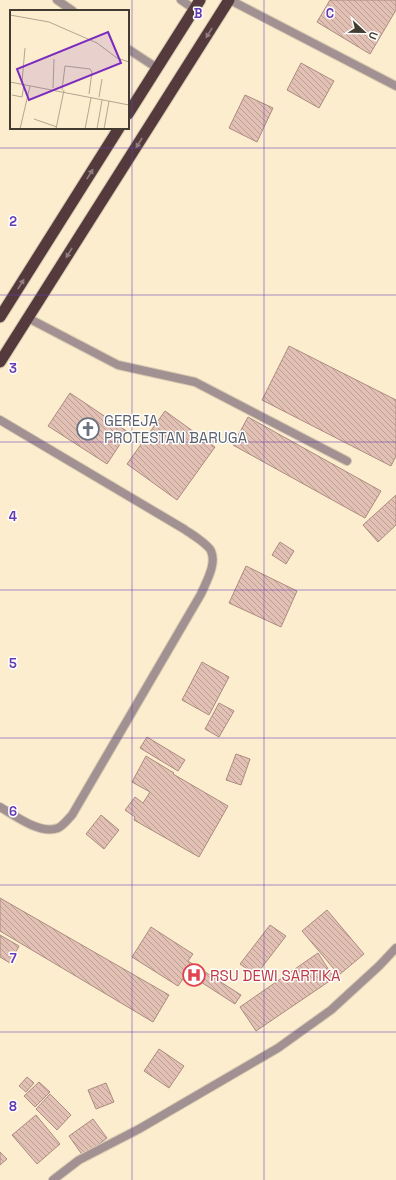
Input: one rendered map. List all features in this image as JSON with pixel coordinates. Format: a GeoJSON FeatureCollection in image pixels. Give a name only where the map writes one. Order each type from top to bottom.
{"type":"FeatureCollection","features":[{"type":"Feature","properties":{"kind":"highway"},"geometry":{"type":"LineString","coordinates":[[0,362],[230,0]]}},
{"type":"Feature","properties":{"kind":"highway"},"geometry":{"type":"LineString","coordinates":[[129,112],[197,4]]}},
{"type":"Feature","properties":{"kind":"highway"},"geometry":{"type":"LineString","coordinates":[[0,317],[118,129]]}},
{"type":"Feature","properties":{"kind":"street"},"geometry":{"type":"LineString","coordinates":[[57,0],[72,10]]}},
{"type":"Feature","properties":{"kind":"street"},"geometry":{"type":"LineString","coordinates":[[181,0],[197,4]]}},
{"type":"Feature","properties":{"kind":"street"},"geometry":{"type":"LineString","coordinates":[[230,0],[396,86]]}},
{"type":"Feature","properties":{"kind":"street"},"geometry":{"type":"LineString","coordinates":[[129,50],[157,68]]}},
{"type":"Feature","properties":{"kind":"street"},"geometry":{"type":"LineString","coordinates":[[28,318],[118,365],[195,382],[346,461]]}},
{"type":"Feature","properties":{"kind":"street"},"geometry":{"type":"LineString","coordinates":[[0,420],[184,529],[211,551],[212,568],[201,594],[72,815],[66,822],[58,828],[49,830],[32,826],[0,807]]}},
{"type":"Feature","properties":{"kind":"street"},"geometry":{"type":"LineString","coordinates":[[53,1180],[79,1160],[139,1129],[278,1048],[331,1010],[379,966],[396,948]]}},
{"type":"Feature","properties":{"kind":"building"},"geometry":{"type":"Polygon","coordinates":[[[330,0],[396,1],[396,10],[370,54],[317,22],[330,0]]]}},
{"type":"Feature","properties":{"kind":"building"},"geometry":{"type":"Polygon","coordinates":[[[301,63],[334,81],[319,108],[287,90],[301,63]]]}},
{"type":"Feature","properties":{"kind":"building"},"geometry":{"type":"Polygon","coordinates":[[[245,95],[273,108],[257,142],[229,128],[245,95]]]}},
{"type":"Feature","properties":{"kind":"building"},"geometry":{"type":"Polygon","coordinates":[[[289,346],[396,400],[396,456],[391,466],[262,400],[289,346]]]}},
{"type":"Feature","properties":{"kind":"building","name":"GEREJA PROTESTAN BARUGA"},"geometry":{"type":"Polygon","coordinates":[[[70,393],[128,432],[107,464],[48,426],[70,393]]]}},
{"type":"Feature","properties":{"kind":"building"},"geometry":{"type":"Polygon","coordinates":[[[165,411],[215,447],[177,500],[127,464],[165,411]]]}},
{"type":"Feature","properties":{"kind":"building"},"geometry":{"type":"Polygon","coordinates":[[[248,417],[381,491],[365,518],[233,445],[248,417]]]}},
{"type":"Feature","properties":{"kind":"building"},"geometry":{"type":"Polygon","coordinates":[[[396,495],[396,525],[378,542],[363,525],[396,495]]]}},
{"type":"Feature","properties":{"kind":"building"},"geometry":{"type":"Polygon","coordinates":[[[280,542],[294,551],[286,564],[272,555],[280,542]]]}},
{"type":"Feature","properties":{"kind":"building"},"geometry":{"type":"Polygon","coordinates":[[[246,566],[297,591],[281,627],[229,603],[246,566]]]}},
{"type":"Feature","properties":{"kind":"building"},"geometry":{"type":"Polygon","coordinates":[[[202,662],[229,677],[209,715],[182,700],[202,662]]]}},
{"type":"Feature","properties":{"kind":"building"},"geometry":{"type":"Polygon","coordinates":[[[219,703],[234,711],[219,737],[205,729],[219,703]]]}},
{"type":"Feature","properties":{"kind":"building"},"geometry":{"type":"Polygon","coordinates":[[[147,737],[185,760],[178,771],[140,748],[147,737]]]}},
{"type":"Feature","properties":{"kind":"building"},"geometry":{"type":"Polygon","coordinates":[[[236,754],[250,759],[241,785],[226,780],[236,754]]]}},
{"type":"Feature","properties":{"kind":"building"},"geometry":{"type":"Polygon","coordinates":[[[146,756],[174,773],[173,774],[228,806],[199,857],[134,820],[135,817],[125,810],[135,797],[143,803],[150,792],[132,782],[146,756]]]}},
{"type":"Feature","properties":{"kind":"building"},"geometry":{"type":"Polygon","coordinates":[[[101,815],[119,830],[104,849],[86,834],[101,815]]]}},
{"type":"Feature","properties":{"kind":"building"},"geometry":{"type":"Polygon","coordinates":[[[0,898],[169,995],[153,1022],[0,931],[0,898]]]}},
{"type":"Feature","properties":{"kind":"building"},"geometry":{"type":"Polygon","coordinates":[[[327,910],[364,954],[339,975],[302,931],[327,910]]]}},
{"type":"Feature","properties":{"kind":"building"},"geometry":{"type":"Polygon","coordinates":[[[270,925],[286,936],[256,975],[240,964],[270,925]]]}},
{"type":"Feature","properties":{"kind":"building"},"geometry":{"type":"Polygon","coordinates":[[[151,927],[193,954],[188,961],[241,995],[235,1004],[187,973],[178,986],[132,957],[151,927]]]}},
{"type":"Feature","properties":{"kind":"building"},"geometry":{"type":"Polygon","coordinates":[[[0,935],[19,946],[10,963],[0,957],[0,935]]]}},
{"type":"Feature","properties":{"kind":"building"},"geometry":{"type":"Polygon","coordinates":[[[318,953],[334,978],[256,1031],[240,1007],[318,953]]]}},
{"type":"Feature","properties":{"kind":"building"},"geometry":{"type":"Polygon","coordinates":[[[159,1049],[184,1066],[169,1088],[144,1071],[159,1049]]]}},
{"type":"Feature","properties":{"kind":"building"},"geometry":{"type":"Polygon","coordinates":[[[27,1077],[34,1083],[26,1092],[19,1086],[27,1077]]]}},
{"type":"Feature","properties":{"kind":"building"},"geometry":{"type":"Polygon","coordinates":[[[39,1082],[50,1092],[35,1107],[24,1096],[39,1082]]]}},
{"type":"Feature","properties":{"kind":"building"},"geometry":{"type":"Polygon","coordinates":[[[106,1083],[114,1102],[96,1109],[88,1090],[106,1083]]]}},
{"type":"Feature","properties":{"kind":"building"},"geometry":{"type":"Polygon","coordinates":[[[50,1094],[71,1115],[57,1130],[36,1109],[50,1094]]]}},
{"type":"Feature","properties":{"kind":"building"},"geometry":{"type":"Polygon","coordinates":[[[36,1115],[60,1144],[37,1164],[12,1135],[36,1115]]]}},
{"type":"Feature","properties":{"kind":"building"},"geometry":{"type":"Polygon","coordinates":[[[93,1119],[107,1138],[83,1156],[69,1136],[93,1119]]]}},
{"type":"Feature","properties":{"kind":"building"},"geometry":{"type":"Polygon","coordinates":[[[0,1152],[7,1159],[0,1165],[0,1152]]]}},
{"type":"Feature","properties":{"kind":"place","name":"GEREJA PROTESTAN BARUGA"},"geometry":{"type":"Point","coordinates":[88,429]}},
{"type":"Feature","properties":{"kind":"place","name":"RSU DEWI SARTIKA"},"geometry":{"type":"Point","coordinates":[194,975]}}]}
